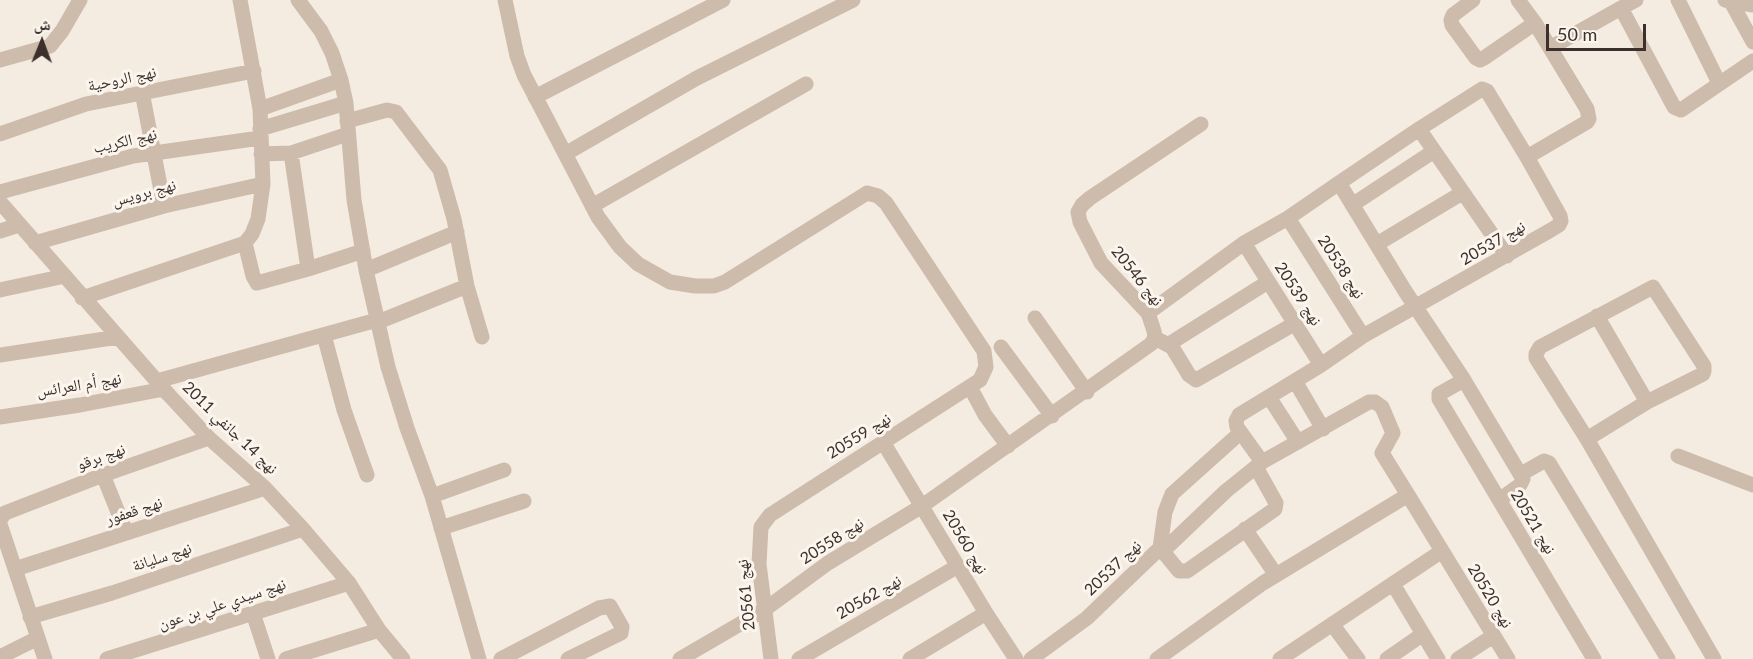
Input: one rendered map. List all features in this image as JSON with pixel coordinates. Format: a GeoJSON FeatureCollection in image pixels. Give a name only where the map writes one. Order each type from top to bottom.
{"type":"FeatureCollection","features":[{"type":"Feature","properties":{"kind":"street"},"geometry":{"type":"LineString","coordinates":[[0,60],[50,46],[62,31],[80,0]]}},
{"type":"Feature","properties":{"kind":"street"},"geometry":{"type":"LineString","coordinates":[[82,298],[245,243],[252,234],[258,219],[263,184],[260,109],[240,0]]}},
{"type":"Feature","properties":{"kind":"street"},"geometry":{"type":"LineString","coordinates":[[297,0],[321,31],[332,53],[341,80],[346,103],[354,200],[366,270],[388,368],[432,496],[479,659]]}},
{"type":"Feature","properties":{"kind":"street"},"geometry":{"type":"LineString","coordinates":[[505,0],[517,56],[535,97],[592,206],[620,247],[638,264],[670,282],[714,286],[726,282],[867,193],[878,196],[886,203],[984,351],[986,367],[975,384],[985,415],[1008,446]]}},
{"type":"Feature","properties":{"kind":"street"},"geometry":{"type":"LineString","coordinates":[[535,97],[723,0]]}},
{"type":"Feature","properties":{"kind":"street"},"geometry":{"type":"LineString","coordinates":[[565,154],[697,78],[853,0]]}},
{"type":"Feature","properties":{"kind":"street"},"geometry":{"type":"LineString","coordinates":[[1473,0],[1453,15],[1452,26],[1476,58],[1480,60],[1535,23]]}},
{"type":"Feature","properties":{"kind":"street"},"geometry":{"type":"LineString","coordinates":[[1148,313],[1244,243],[1288,218],[1482,89],[1487,91],[1527,157],[1587,122],[1589,118],[1587,109],[1535,23],[1518,0]]}},
{"type":"Feature","properties":{"kind":"street"},"geometry":{"type":"LineString","coordinates":[[1550,48],[1636,0]]}},
{"type":"Feature","properties":{"kind":"street"},"geometry":{"type":"LineString","coordinates":[[1678,0],[1719,83]]}},
{"type":"Feature","properties":{"kind":"street"},"geometry":{"type":"LineString","coordinates":[[1728,1],[1753,5]]}},
{"type":"Feature","properties":{"kind":"street"},"geometry":{"type":"LineString","coordinates":[[1728,1],[1753,42]]}},
{"type":"Feature","properties":{"kind":"street"},"geometry":{"type":"LineString","coordinates":[[1621,9],[1674,107],[1682,110],[1753,61]]}},
{"type":"Feature","properties":{"kind":"street","name":"نهج الروحية"},"geometry":{"type":"LineString","coordinates":[[0,134],[86,104],[254,71]]}},
{"type":"Feature","properties":{"kind":"street"},"geometry":{"type":"LineString","coordinates":[[260,109],[341,80]]}},
{"type":"Feature","properties":{"kind":"street"},"geometry":{"type":"LineString","coordinates":[[592,206],[806,84]]}},
{"type":"Feature","properties":{"kind":"street"},"geometry":{"type":"LineString","coordinates":[[142,92],[164,206]]}},
{"type":"Feature","properties":{"kind":"street","name":"نهج الكريب"},"geometry":{"type":"LineString","coordinates":[[0,192],[153,152],[260,133],[346,103]]}},
{"type":"Feature","properties":{"kind":"street"},"geometry":{"type":"LineString","coordinates":[[261,154],[291,153],[387,110],[400,115],[442,174],[457,232],[467,286],[482,337]]}},
{"type":"Feature","properties":{"kind":"street","name":"نهج 20546"},"geometry":{"type":"LineString","coordinates":[[1201,124],[1082,204],[1078,212],[1080,222],[1101,263],[1148,313],[1154,331],[1189,375],[1196,380],[1294,324]]}},
{"type":"Feature","properties":{"kind":"street"},"geometry":{"type":"LineString","coordinates":[[1419,129],[1507,256]]}},
{"type":"Feature","properties":{"kind":"street"},"geometry":{"type":"LineString","coordinates":[[1352,205],[1434,152]]}},
{"type":"Feature","properties":{"kind":"street"},"geometry":{"type":"LineString","coordinates":[[291,153],[308,269]]}},
{"type":"Feature","properties":{"kind":"street","name":"نهج 20537"},"geometry":{"type":"LineString","coordinates":[[1031,659],[1087,618],[1161,549],[1166,512],[1172,494],[1240,433],[1236,424],[1239,415],[1363,336],[1559,225],[1560,216],[1527,157]]}},
{"type":"Feature","properties":{"kind":"street"},"geometry":{"type":"LineString","coordinates":[[1339,183],[1521,474],[1523,482],[1499,500]]}},
{"type":"Feature","properties":{"kind":"street","name":"نهج برويس"},"geometry":{"type":"LineString","coordinates":[[35,243],[164,206],[263,184]]}},
{"type":"Feature","properties":{"kind":"street"},"geometry":{"type":"LineString","coordinates":[[1377,244],[1462,193]]}},
{"type":"Feature","properties":{"kind":"street","name":"نهج 14 جانفي 2011"},"geometry":{"type":"LineString","coordinates":[[0,202],[82,298],[210,438],[265,488],[303,529],[349,583],[379,630],[404,659]]}},
{"type":"Feature","properties":{"kind":"street","name":"نهج 20538"},"geometry":{"type":"LineString","coordinates":[[1288,218],[1363,336]]}},
{"type":"Feature","properties":{"kind":"street"},"geometry":{"type":"LineString","coordinates":[[0,231],[19,225]]}},
{"type":"Feature","properties":{"kind":"street"},"geometry":{"type":"LineString","coordinates":[[366,270],[457,232]]}},
{"type":"Feature","properties":{"kind":"street"},"geometry":{"type":"LineString","coordinates":[[245,243],[256,282],[308,269],[363,251]]}},
{"type":"Feature","properties":{"kind":"street","name":"نهج 20539"},"geometry":{"type":"LineString","coordinates":[[1244,243],[1294,324],[1324,362]]}},
{"type":"Feature","properties":{"kind":"street"},"geometry":{"type":"LineString","coordinates":[[0,290],[65,276]]}},
{"type":"Feature","properties":{"kind":"street"},"geometry":{"type":"LineString","coordinates":[[922,506],[1151,344],[1162,341],[1268,282]]}},
{"type":"Feature","properties":{"kind":"street","name":"نهج أم العرائس"},"geometry":{"type":"LineString","coordinates":[[0,417],[80,405],[161,385],[324,335],[378,321],[467,286]]}},
{"type":"Feature","properties":{"kind":"street"},"geometry":{"type":"LineString","coordinates":[[1587,439],[1647,402],[1703,374],[1704,366],[1653,287],[1540,347],[1536,358],[1587,439],[1714,659]]}},
{"type":"Feature","properties":{"kind":"street"},"geometry":{"type":"LineString","coordinates":[[1597,316],[1647,402]]}},
{"type":"Feature","properties":{"kind":"street"},"geometry":{"type":"LineString","coordinates":[[1035,318],[1086,392]]}},
{"type":"Feature","properties":{"kind":"street"},"geometry":{"type":"LineString","coordinates":[[324,335],[344,410],[367,476]]}},
{"type":"Feature","properties":{"kind":"street"},"geometry":{"type":"LineString","coordinates":[[0,355],[118,337]]}},
{"type":"Feature","properties":{"kind":"street"},"geometry":{"type":"LineString","coordinates":[[1001,347],[1052,416]]}},
{"type":"Feature","properties":{"kind":"street","name":"نهج 20521"},"geometry":{"type":"LineString","coordinates":[[1464,380],[1439,394],[1441,404],[1594,659]]}},
{"type":"Feature","properties":{"kind":"street"},"geometry":{"type":"LineString","coordinates":[[1240,433],[1259,465],[1276,505],[1275,509],[1184,572],[1179,571],[1161,549],[1259,465],[1323,429],[1294,381]]}},
{"type":"Feature","properties":{"kind":"street","name":"نهج 20559"},"geometry":{"type":"LineString","coordinates":[[761,527],[770,515],[975,384]]}},
{"type":"Feature","properties":{"kind":"street"},"geometry":{"type":"LineString","coordinates":[[1269,397],[1298,442]]}},
{"type":"Feature","properties":{"kind":"street","name":"نهج 20520"},"geometry":{"type":"LineString","coordinates":[[1323,429],[1369,402],[1375,402],[1382,407],[1393,433],[1383,453],[1508,659]]}},
{"type":"Feature","properties":{"kind":"street","name":"نهج برقو"},"geometry":{"type":"LineString","coordinates":[[2,519],[103,475],[210,438]]}},
{"type":"Feature","properties":{"kind":"street","name":"نهج 20560"},"geometry":{"type":"LineString","coordinates":[[884,442],[958,566],[982,615],[1016,659]]}},
{"type":"Feature","properties":{"kind":"street"},"geometry":{"type":"LineString","coordinates":[[1678,456],[1753,485]]}},
{"type":"Feature","properties":{"kind":"street"},"geometry":{"type":"LineString","coordinates":[[1521,474],[1544,461],[1549,463],[1668,659]]}},
{"type":"Feature","properties":{"kind":"street"},"geometry":{"type":"LineString","coordinates":[[432,496],[504,470]]}},
{"type":"Feature","properties":{"kind":"street"},"geometry":{"type":"LineString","coordinates":[[103,475],[126,532]]}},
{"type":"Feature","properties":{"kind":"street","name":"نهج قعفور"},"geometry":{"type":"LineString","coordinates":[[13,562],[126,532],[265,488]]}},
{"type":"Feature","properties":{"kind":"street"},"geometry":{"type":"LineString","coordinates":[[1157,659],[1276,575],[1408,495]]}},
{"type":"Feature","properties":{"kind":"street"},"geometry":{"type":"LineString","coordinates":[[441,528],[524,501]]}},
{"type":"Feature","properties":{"kind":"street","name":"نهج 20558"},"geometry":{"type":"LineString","coordinates":[[680,659],[764,610],[828,563],[922,506]]}},
{"type":"Feature","properties":{"kind":"street"},"geometry":{"type":"LineString","coordinates":[[2,519],[13,562],[45,659]]}},
{"type":"Feature","properties":{"kind":"street","name":"نهج 20561"},"geometry":{"type":"LineString","coordinates":[[761,527],[759,564],[771,659]]}},
{"type":"Feature","properties":{"kind":"street","name":"نهج سليانة"},"geometry":{"type":"LineString","coordinates":[[30,617],[111,593],[303,529]]}},
{"type":"Feature","properties":{"kind":"street"},"geometry":{"type":"LineString","coordinates":[[1245,529],[1276,575]]}},
{"type":"Feature","properties":{"kind":"street"},"geometry":{"type":"LineString","coordinates":[[1280,659],[1442,551]]}},
{"type":"Feature","properties":{"kind":"street","name":"نهج 20562"},"geometry":{"type":"LineString","coordinates":[[799,659],[958,566]]}},
{"type":"Feature","properties":{"kind":"street","name":"نهج سيدي علي بن عون"},"geometry":{"type":"LineString","coordinates":[[107,659],[349,583]]}},
{"type":"Feature","properties":{"kind":"street"},"geometry":{"type":"LineString","coordinates":[[1393,584],[1438,659]]}},
{"type":"Feature","properties":{"kind":"street"},"geometry":{"type":"LineString","coordinates":[[501,659],[599,608],[610,606],[622,627],[621,633],[568,659]]}},
{"type":"Feature","properties":{"kind":"street"},"geometry":{"type":"LineString","coordinates":[[253,613],[268,659]]}},
{"type":"Feature","properties":{"kind":"street"},"geometry":{"type":"LineString","coordinates":[[910,659],[982,615]]}},
{"type":"Feature","properties":{"kind":"street"},"geometry":{"type":"LineString","coordinates":[[1332,624],[1358,659]]}},
{"type":"Feature","properties":{"kind":"street"},"geometry":{"type":"LineString","coordinates":[[286,659],[379,630]]}},
{"type":"Feature","properties":{"kind":"street"},"geometry":{"type":"LineString","coordinates":[[1387,659],[1423,634]]}},
{"type":"Feature","properties":{"kind":"street"},"geometry":{"type":"LineString","coordinates":[[1458,659],[1493,636]]}},
{"type":"Feature","properties":{"kind":"street"},"geometry":{"type":"LineString","coordinates":[[0,657],[38,638]]}}]}
